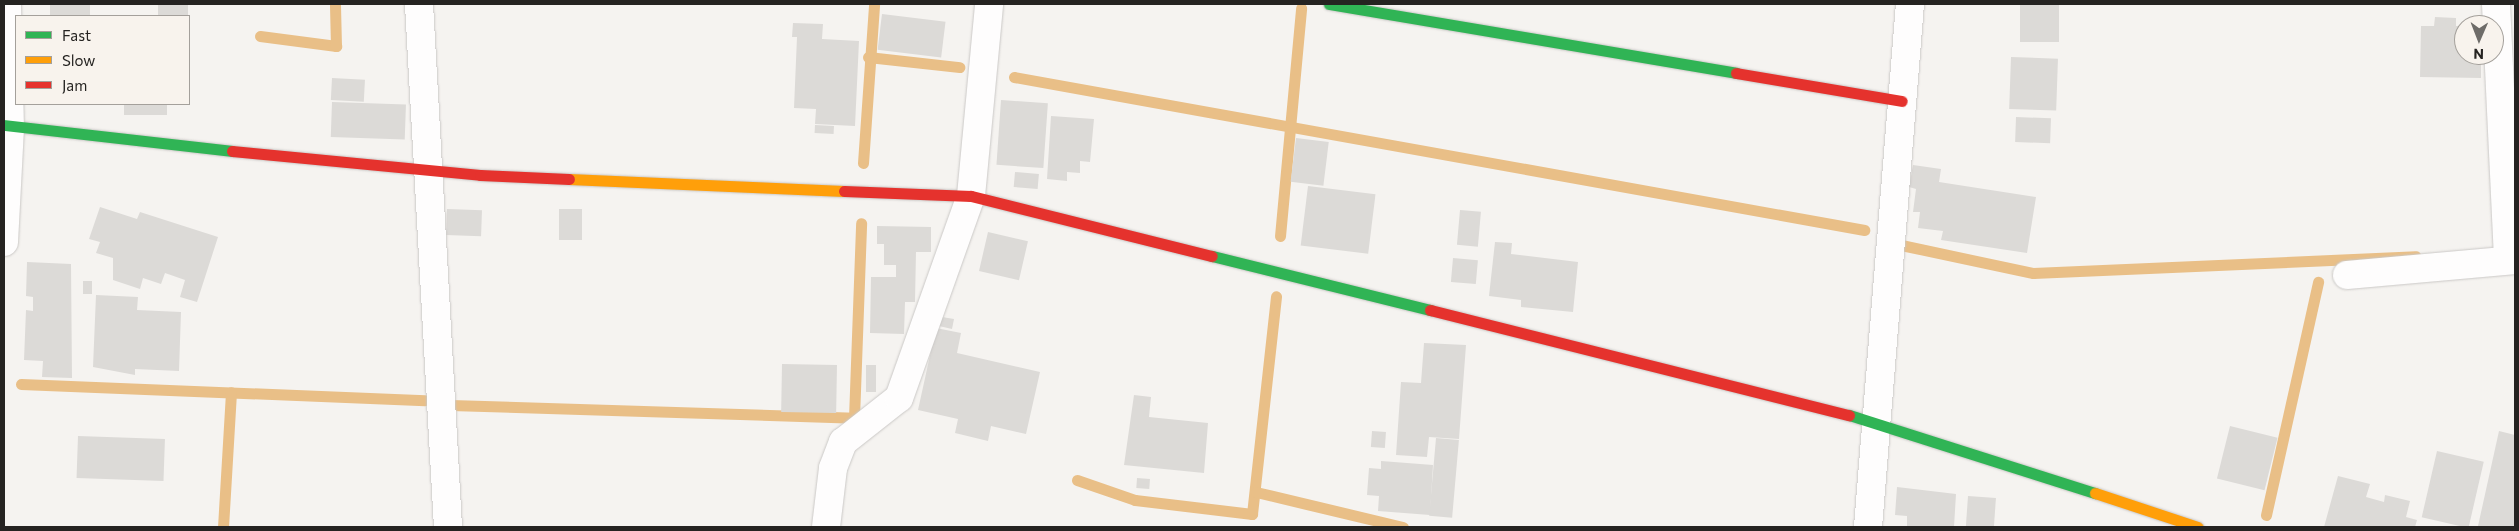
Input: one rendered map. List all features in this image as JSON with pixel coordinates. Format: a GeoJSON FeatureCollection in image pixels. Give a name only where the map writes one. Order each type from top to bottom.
{"type":"FeatureCollection","features":[{"type":"Feature","properties":{"kind":"street"},"geometry":{"type":"LineString","coordinates":[[4,242],[7,127],[7,4]]}},
{"type":"Feature","properties":{"kind":"street"},"geometry":{"type":"LineString","coordinates":[[419,4],[448,527]]}},
{"type":"Feature","properties":{"kind":"street"},"geometry":{"type":"LineString","coordinates":[[826,527],[833,468],[843,442],[899,398],[971,196],[989,4]]}},
{"type":"Feature","properties":{"kind":"street"},"geometry":{"type":"LineString","coordinates":[[1329,4],[1902,102]]}},
{"type":"Feature","properties":{"kind":"street"},"geometry":{"type":"LineString","coordinates":[[1868,527],[1874,421],[1910,4]]}},
{"type":"Feature","properties":{"kind":"street"},"geometry":{"type":"LineString","coordinates":[[2347,275],[2512,260],[2496,4]]}},
{"type":"Feature","properties":{"kind":"street"},"geometry":{"type":"LineString","coordinates":[[7,127],[428,170],[971,196],[1874,421],[2198,527]]}},
{"type":"Feature","properties":{"kind":"building"},"geometry":{"type":"Polygon","coordinates":[[[50,4],[90,4],[90,15],[50,15],[50,4]]]}},
{"type":"Feature","properties":{"kind":"building"},"geometry":{"type":"Polygon","coordinates":[[[158,4],[225,4],[188,5],[188,15],[158,15],[158,4]]]}},
{"type":"Feature","properties":{"kind":"building"},"geometry":{"type":"Polygon","coordinates":[[[2020,4],[2059,4],[2059,42],[2020,42],[2020,4]]]}},
{"type":"Feature","properties":{"kind":"building"},"geometry":{"type":"Polygon","coordinates":[[[882,14],[946,22],[941,58],[878,50],[882,14]]]}},
{"type":"Feature","properties":{"kind":"building"},"geometry":{"type":"Polygon","coordinates":[[[2435,17],[2454,18],[2454,65],[2481,65],[2481,78],[2420,77],[2421,26],[2434,26],[2435,17]]]}},
{"type":"Feature","properties":{"kind":"building"},"geometry":{"type":"Polygon","coordinates":[[[793,23],[823,24],[822,39],[859,41],[855,126],[815,124],[816,109],[794,108],[797,37],[792,37],[793,23]]]}},
{"type":"Feature","properties":{"kind":"building"},"geometry":{"type":"Polygon","coordinates":[[[2011,57],[2058,59],[2056,111],[2009,109],[2011,57]]]}},
{"type":"Feature","properties":{"kind":"building"},"geometry":{"type":"Polygon","coordinates":[[[332,78],[365,80],[364,102],[331,100],[332,78]]]}},
{"type":"Feature","properties":{"kind":"building"},"geometry":{"type":"Polygon","coordinates":[[[1001,100],[1048,103],[1043,168],[996,165],[1001,100]]]}},
{"type":"Feature","properties":{"kind":"building"},"geometry":{"type":"Polygon","coordinates":[[[332,102],[406,105],[405,140],[331,137],[332,102]]]}},
{"type":"Feature","properties":{"kind":"building"},"geometry":{"type":"Polygon","coordinates":[[[124,105],[167,105],[167,115],[124,115],[124,105]]]}},
{"type":"Feature","properties":{"kind":"building"},"geometry":{"type":"Polygon","coordinates":[[[1051,116],[1094,119],[1090,162],[1080,161],[1080,173],[1067,172],[1067,181],[1047,179],[1051,116]]]}},
{"type":"Feature","properties":{"kind":"building"},"geometry":{"type":"Polygon","coordinates":[[[2016,117],[2051,118],[2050,143],[2015,142],[2016,117]]]}},
{"type":"Feature","properties":{"kind":"building"},"geometry":{"type":"Polygon","coordinates":[[[815,125],[834,126],[834,134],[815,133],[815,125]]]}},
{"type":"Feature","properties":{"kind":"building"},"geometry":{"type":"Polygon","coordinates":[[[1296,138],[1329,142],[1323,186],[1291,182],[1296,138]]]}},
{"type":"Feature","properties":{"kind":"building"},"geometry":{"type":"Polygon","coordinates":[[[1913,165],[1941,169],[1939,182],[2036,197],[2027,253],[1941,240],[1943,231],[1918,228],[1920,212],[1913,212],[1916,189],[1909,187],[1913,165]]]}},
{"type":"Feature","properties":{"kind":"building"},"geometry":{"type":"Polygon","coordinates":[[[1015,172],[1039,174],[1038,189],[1014,187],[1015,172]]]}},
{"type":"Feature","properties":{"kind":"building"},"geometry":{"type":"Polygon","coordinates":[[[1308,186],[1375,194],[1368,254],[1301,246],[1308,186]]]}},
{"type":"Feature","properties":{"kind":"building"},"geometry":{"type":"Polygon","coordinates":[[[100,207],[137,219],[140,212],[218,237],[197,302],[180,297],[185,280],[165,273],[161,284],[143,278],[140,289],[113,280],[113,258],[96,253],[100,242],[89,239],[100,207]]]}},
{"type":"Feature","properties":{"kind":"building"},"geometry":{"type":"Polygon","coordinates":[[[447,209],[482,210],[481,236],[446,235],[447,209]]]}},
{"type":"Feature","properties":{"kind":"building"},"geometry":{"type":"Polygon","coordinates":[[[559,209],[582,209],[582,240],[559,240],[559,209]]]}},
{"type":"Feature","properties":{"kind":"building"},"geometry":{"type":"Polygon","coordinates":[[[1460,210],[1481,212],[1478,247],[1457,245],[1460,210]]]}},
{"type":"Feature","properties":{"kind":"building"},"geometry":{"type":"Polygon","coordinates":[[[877,226],[931,227],[931,252],[916,252],[915,302],[905,302],[904,334],[870,333],[871,277],[896,277],[896,265],[884,265],[884,244],[877,244],[877,226]]]}},
{"type":"Feature","properties":{"kind":"building"},"geometry":{"type":"Polygon","coordinates":[[[988,232],[1028,241],[1019,280],[979,271],[988,232]]]}},
{"type":"Feature","properties":{"kind":"building"},"geometry":{"type":"Polygon","coordinates":[[[1495,242],[1512,243],[1511,254],[1578,262],[1573,312],[1521,307],[1521,300],[1489,296],[1495,242]]]}},
{"type":"Feature","properties":{"kind":"building"},"geometry":{"type":"Polygon","coordinates":[[[1453,258],[1478,260],[1476,284],[1451,282],[1453,258]]]}},
{"type":"Feature","properties":{"kind":"building"},"geometry":{"type":"Polygon","coordinates":[[[27,262],[71,264],[72,378],[42,377],[43,361],[24,360],[26,310],[33,311],[33,297],[26,296],[27,262]]]}},
{"type":"Feature","properties":{"kind":"building"},"geometry":{"type":"Polygon","coordinates":[[[83,281],[92,281],[92,294],[83,294],[83,281]]]}},
{"type":"Feature","properties":{"kind":"building"},"geometry":{"type":"Polygon","coordinates":[[[96,295],[138,297],[137,310],[181,312],[179,371],[135,369],[135,375],[93,367],[96,295]]]}},
{"type":"Feature","properties":{"kind":"building"},"geometry":{"type":"Polygon","coordinates":[[[942,317],[954,319],[952,329],[939,326],[942,317]]]}},
{"type":"Feature","properties":{"kind":"building"},"geometry":{"type":"Polygon","coordinates":[[[936,328],[961,333],[957,353],[1040,372],[1026,434],[991,426],[988,441],[955,433],[958,419],[918,410],[936,328]]]}},
{"type":"Feature","properties":{"kind":"building"},"geometry":{"type":"Polygon","coordinates":[[[1424,343],[1466,345],[1459,439],[1429,437],[1427,457],[1396,455],[1401,382],[1421,383],[1424,343]]]}},
{"type":"Feature","properties":{"kind":"building"},"geometry":{"type":"Polygon","coordinates":[[[782,364],[837,365],[836,413],[781,412],[782,364]]]}},
{"type":"Feature","properties":{"kind":"building"},"geometry":{"type":"Polygon","coordinates":[[[866,365],[876,365],[876,392],[866,392],[866,365]]]}},
{"type":"Feature","properties":{"kind":"building"},"geometry":{"type":"Polygon","coordinates":[[[1134,395],[1151,397],[1149,417],[1208,423],[1204,473],[1124,465],[1134,395]]]}},
{"type":"Feature","properties":{"kind":"building"},"geometry":{"type":"Polygon","coordinates":[[[2230,426],[2278,438],[2264,490],[2217,478],[2230,426]]]}},
{"type":"Feature","properties":{"kind":"building"},"geometry":{"type":"Polygon","coordinates":[[[1372,431],[1386,432],[1385,448],[1371,447],[1372,431]]]}},
{"type":"Feature","properties":{"kind":"building"},"geometry":{"type":"Polygon","coordinates":[[[2499,431],[2515,435],[2515,527],[2478,526],[2499,431]]]}},
{"type":"Feature","properties":{"kind":"building"},"geometry":{"type":"Polygon","coordinates":[[[78,436],[165,439],[163,481],[77,478],[78,436]]]}},
{"type":"Feature","properties":{"kind":"building"},"geometry":{"type":"Polygon","coordinates":[[[1436,438],[1459,440],[1452,518],[1429,516],[1436,438]]]}},
{"type":"Feature","properties":{"kind":"building"},"geometry":{"type":"Polygon","coordinates":[[[2437,451],[2484,462],[2469,527],[2422,517],[2437,451]]]}},
{"type":"Feature","properties":{"kind":"building"},"geometry":{"type":"Polygon","coordinates":[[[1381,461],[1433,465],[1430,515],[1378,511],[1379,496],[1367,495],[1369,468],[1381,469],[1381,461]]]}},
{"type":"Feature","properties":{"kind":"building"},"geometry":{"type":"Polygon","coordinates":[[[2338,476],[2370,484],[2366,497],[2384,502],[2385,495],[2410,501],[2406,517],[2417,520],[2415,527],[2324,527],[2338,476]]]}},
{"type":"Feature","properties":{"kind":"building"},"geometry":{"type":"Polygon","coordinates":[[[1137,478],[1150,479],[1149,489],[1136,488],[1137,478]]]}},
{"type":"Feature","properties":{"kind":"building"},"geometry":{"type":"Polygon","coordinates":[[[1897,487],[1956,494],[1954,527],[1907,527],[1907,516],[1895,515],[1897,487]]]}},
{"type":"Feature","properties":{"kind":"building"},"geometry":{"type":"Polygon","coordinates":[[[1968,496],[1996,498],[1994,527],[1966,527],[1968,496]]]}},
{"type":"Feature","properties":{"kind":"waterway"},"geometry":{"type":"LineString","coordinates":[[260,36],[336,46],[335,4]]}},
{"type":"Feature","properties":{"kind":"waterway"},"geometry":{"type":"LineString","coordinates":[[863,163],[874,4]]}},
{"type":"Feature","properties":{"kind":"waterway"},"geometry":{"type":"LineString","coordinates":[[1280,236],[1301,8]]}},
{"type":"Feature","properties":{"kind":"waterway"},"geometry":{"type":"LineString","coordinates":[[868,57],[959,67]]}},
{"type":"Feature","properties":{"kind":"waterway"},"geometry":{"type":"LineString","coordinates":[[1014,77],[1864,230]]}},
{"type":"Feature","properties":{"kind":"waterway"},"geometry":{"type":"LineString","coordinates":[[450,405],[854,418],[861,223]]}},
{"type":"Feature","properties":{"kind":"waterway"},"geometry":{"type":"LineString","coordinates":[[1901,245],[2033,273],[2416,256]]}},
{"type":"Feature","properties":{"kind":"waterway"},"geometry":{"type":"LineString","coordinates":[[2266,515],[2318,282]]}},
{"type":"Feature","properties":{"kind":"waterway"},"geometry":{"type":"LineString","coordinates":[[1077,480],[1135,500],[1252,514],[1276,296]]}},
{"type":"Feature","properties":{"kind":"waterway"},"geometry":{"type":"LineString","coordinates":[[21,384],[425,400]]}},
{"type":"Feature","properties":{"kind":"waterway"},"geometry":{"type":"LineString","coordinates":[[223,527],[231,392]]}},
{"type":"Feature","properties":{"kind":"waterway"},"geometry":{"type":"LineString","coordinates":[[1256,492],[1403,527]]}},
{"type":"Feature","properties":{"kind":"traffic: fast"},"geometry":{"type":"LineString","coordinates":[[1329,4],[1736,73]]}},
{"type":"Feature","properties":{"kind":"traffic: fast"},"geometry":{"type":"LineString","coordinates":[[4,125],[232,151]]}},
{"type":"Feature","properties":{"kind":"traffic: fast"},"geometry":{"type":"LineString","coordinates":[[1212,256],[1430,310]]}},
{"type":"Feature","properties":{"kind":"traffic: fast"},"geometry":{"type":"LineString","coordinates":[[1849,415],[2095,493]]}},
{"type":"Feature","properties":{"kind":"traffic: slow"},"geometry":{"type":"LineString","coordinates":[[569,179],[844,191]]}},
{"type":"Feature","properties":{"kind":"traffic: slow"},"geometry":{"type":"LineString","coordinates":[[2095,493],[2198,527]]}},
{"type":"Feature","properties":{"kind":"traffic: jam"},"geometry":{"type":"LineString","coordinates":[[1736,73],[1902,101]]}},
{"type":"Feature","properties":{"kind":"traffic: jam"},"geometry":{"type":"LineString","coordinates":[[232,151],[480,175],[569,179]]}},
{"type":"Feature","properties":{"kind":"traffic: jam"},"geometry":{"type":"LineString","coordinates":[[844,191],[971,196],[1212,256]]}},
{"type":"Feature","properties":{"kind":"traffic: jam"},"geometry":{"type":"LineString","coordinates":[[1430,310],[1849,415]]}}]}
